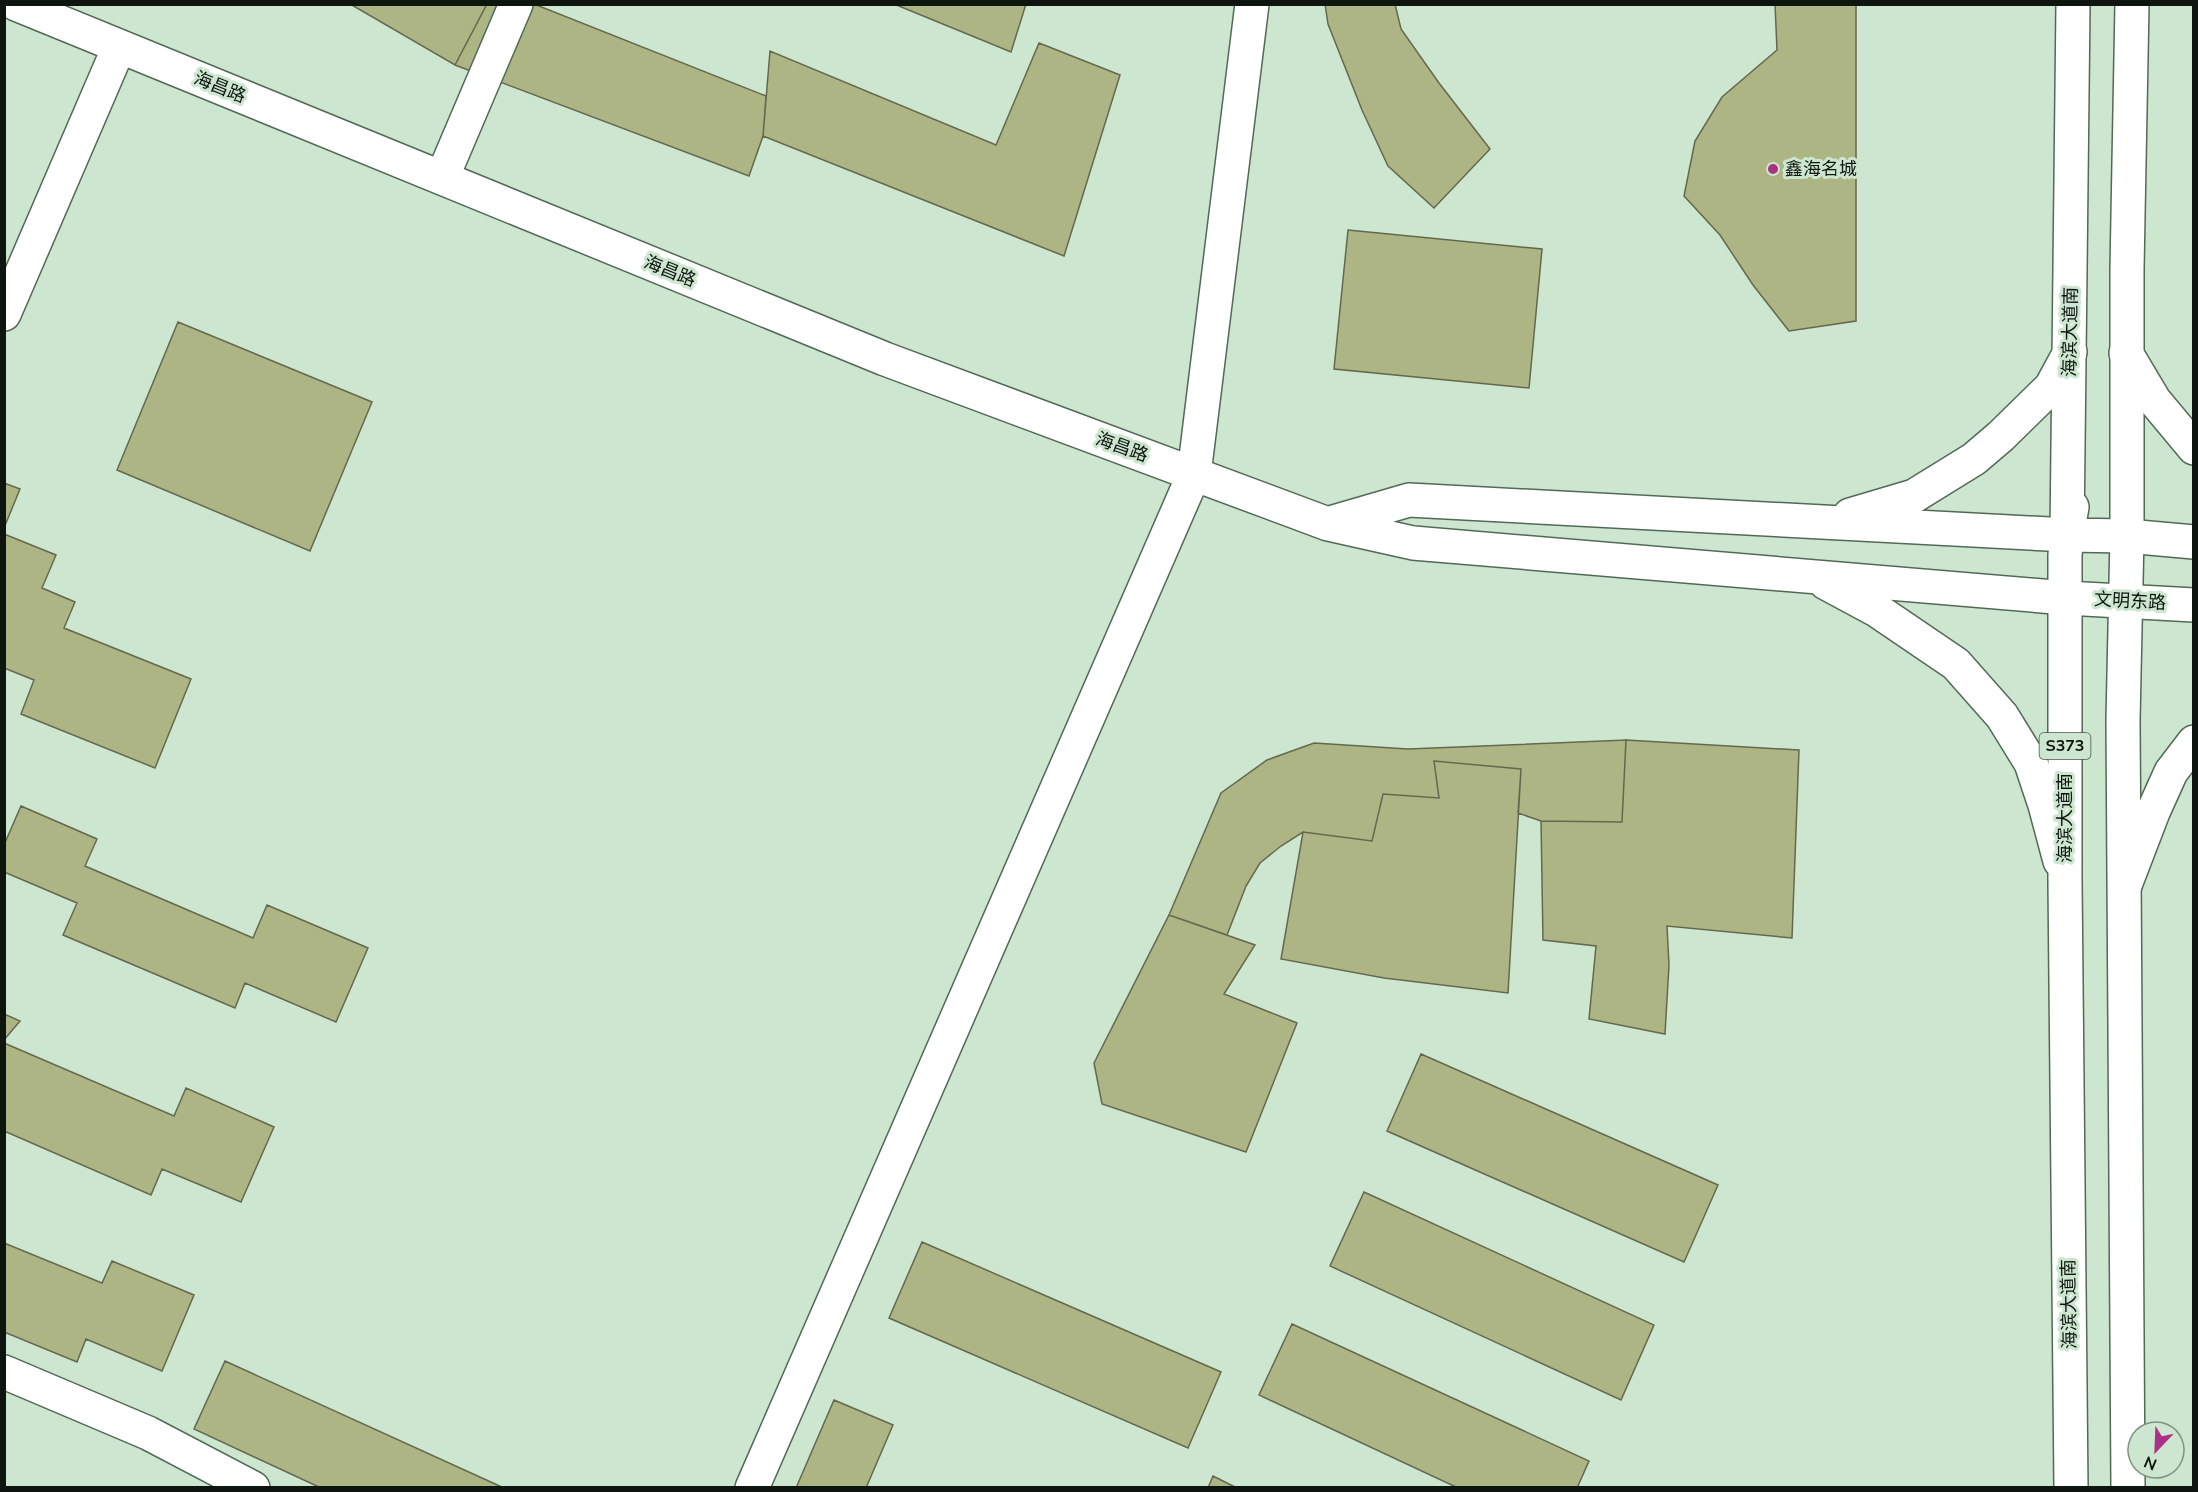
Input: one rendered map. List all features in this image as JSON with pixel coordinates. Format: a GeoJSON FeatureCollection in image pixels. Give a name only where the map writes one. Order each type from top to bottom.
{"type":"FeatureCollection","features":[{"type":"Feature","properties":{"kind":"street","name":"海昌路"},"geometry":{"type":"LineString","coordinates":[[16,4],[885,358],[1328,524],[1413,543],[1814,576]]}},
{"type":"Feature","properties":{"kind":"street"},"geometry":{"type":"LineString","coordinates":[[442,178],[516,4]]}},
{"type":"Feature","properties":{"kind":"street"},"geometry":{"type":"LineString","coordinates":[[752,1488],[1194,474],[1252,4]]}},
{"type":"Feature","properties":{"kind":"street","name":"海滨大道南"},"geometry":{"type":"LineString","coordinates":[[2071,1488],[2065,881],[2065,555],[2070,352],[2073,4]]}},
{"type":"Feature","properties":{"kind":"street"},"geometry":{"type":"LineString","coordinates":[[2128,1488],[2124,600],[2127,536],[2126,353],[2132,4]]}},
{"type":"Feature","properties":{"kind":"street"},"geometry":{"type":"LineString","coordinates":[[4,314],[119,46]]}},
{"type":"Feature","properties":{"kind":"street"},"geometry":{"type":"LineString","coordinates":[[1825,522],[1914,496],[1974,459],[2051,387],[2070,352]]}},
{"type":"Feature","properties":{"kind":"street"},"geometry":{"type":"LineString","coordinates":[[2126,353],[2154,400],[2193,448]]}},
{"type":"Feature","properties":{"kind":"street"},"geometry":{"type":"LineString","coordinates":[[1328,524],[1410,500],[2067,535],[2127,536],[2193,542]]}},
{"type":"Feature","properties":{"kind":"street"},"geometry":{"type":"LineString","coordinates":[[2067,535],[2073,504]]}},
{"type":"Feature","properties":{"kind":"street"},"geometry":{"type":"LineString","coordinates":[[1814,576],[1878,611],[1956,664],[2002,716],[2031,763],[2045,805],[2065,881]]}},
{"type":"Feature","properties":{"kind":"street","name":"文明东路"},"geometry":{"type":"LineString","coordinates":[[1814,576],[2066,598],[2193,605]]}},
{"type":"Feature","properties":{"kind":"street"},"geometry":{"type":"LineString","coordinates":[[2125,885],[2171,772],[2193,742]]}},
{"type":"Feature","properties":{"kind":"street"},"geometry":{"type":"LineString","coordinates":[[4,1372],[148,1433],[253,1488]]}},
{"type":"Feature","properties":{"kind":"building"},"geometry":{"type":"Polygon","coordinates":[[[350,4],[487,4],[455,65],[350,4]]]}},
{"type":"Feature","properties":{"kind":"building"},"geometry":{"type":"Polygon","coordinates":[[[487,4],[534,4],[766,96],[763,136],[749,176],[455,65],[487,4]]]}},
{"type":"Feature","properties":{"kind":"building"},"geometry":{"type":"Polygon","coordinates":[[[894,4],[1026,4],[1011,52],[894,4]]]}},
{"type":"Feature","properties":{"kind":"building"},"geometry":{"type":"Polygon","coordinates":[[[1325,4],[1395,4],[1401,29],[1490,149],[1434,208],[1388,166],[1362,110],[1328,24],[1325,4]]]}},
{"type":"Feature","properties":{"kind":"building","name":"鑫海名城"},"geometry":{"type":"Polygon","coordinates":[[[1775,4],[1856,4],[1856,321],[1789,331],[1753,285],[1720,235],[1684,196],[1695,141],[1722,97],[1777,50],[1775,4]]]}},
{"type":"Feature","properties":{"kind":"building"},"geometry":{"type":"Polygon","coordinates":[[[1039,43],[1120,75],[1064,256],[763,136],[770,51],[996,145],[1039,43]]]}},
{"type":"Feature","properties":{"kind":"building"},"geometry":{"type":"Polygon","coordinates":[[[1348,230],[1542,249],[1529,388],[1334,369],[1348,230]]]}},
{"type":"Feature","properties":{"kind":"building"},"geometry":{"type":"Polygon","coordinates":[[[178,322],[372,402],[310,551],[117,470],[178,322]]]}},
{"type":"Feature","properties":{"kind":"building"},"geometry":{"type":"Polygon","coordinates":[[[4,483],[20,489],[4,528],[4,483]]]}},
{"type":"Feature","properties":{"kind":"building"},"geometry":{"type":"Polygon","coordinates":[[[4,534],[56,555],[42,588],[75,602],[64,628],[191,679],[155,768],[21,714],[34,680],[4,668],[4,534]]]}},
{"type":"Feature","properties":{"kind":"building"},"geometry":{"type":"Polygon","coordinates":[[[1626,740],[1799,750],[1792,938],[1667,926],[1669,965],[1665,1034],[1589,1019],[1596,946],[1543,940],[1541,821],[1622,822],[1626,740]]]}},
{"type":"Feature","properties":{"kind":"building"},"geometry":{"type":"Polygon","coordinates":[[[1626,740],[1622,822],[1541,821],[1518,813],[1521,769],[1434,761],[1439,798],[1383,794],[1372,841],[1303,832],[1260,863],[1246,886],[1227,935],[1169,915],[1221,793],[1267,760],[1314,743],[1408,749],[1626,740]]]}},
{"type":"Feature","properties":{"kind":"building"},"geometry":{"type":"Polygon","coordinates":[[[1434,761],[1521,769],[1508,993],[1384,978],[1281,959],[1303,832],[1372,841],[1383,794],[1439,798],[1434,761]]]}},
{"type":"Feature","properties":{"kind":"building"},"geometry":{"type":"Polygon","coordinates":[[[21,806],[97,839],[85,866],[253,938],[267,905],[368,948],[336,1022],[245,983],[235,1008],[63,935],[77,903],[4,872],[4,845],[21,806]]]}},
{"type":"Feature","properties":{"kind":"building"},"geometry":{"type":"Polygon","coordinates":[[[1169,915],[1255,945],[1224,994],[1297,1023],[1246,1152],[1102,1104],[1094,1063],[1169,915]]]}},
{"type":"Feature","properties":{"kind":"building"},"geometry":{"type":"Polygon","coordinates":[[[4,1014],[20,1021],[4,1040],[4,1014]]]}},
{"type":"Feature","properties":{"kind":"building"},"geometry":{"type":"Polygon","coordinates":[[[4,1043],[174,1116],[186,1088],[274,1127],[241,1202],[162,1169],[151,1195],[4,1131],[4,1043]]]}},
{"type":"Feature","properties":{"kind":"building"},"geometry":{"type":"Polygon","coordinates":[[[1421,1054],[1718,1185],[1684,1262],[1387,1131],[1421,1054]]]}},
{"type":"Feature","properties":{"kind":"building"},"geometry":{"type":"Polygon","coordinates":[[[1364,1192],[1654,1325],[1621,1400],[1330,1266],[1364,1192]]]}},
{"type":"Feature","properties":{"kind":"building"},"geometry":{"type":"Polygon","coordinates":[[[922,1242],[1221,1372],[1188,1448],[889,1318],[922,1242]]]}},
{"type":"Feature","properties":{"kind":"building"},"geometry":{"type":"Polygon","coordinates":[[[4,1243],[102,1283],[112,1261],[194,1295],[162,1371],[86,1339],[77,1362],[4,1332],[4,1243]]]}},
{"type":"Feature","properties":{"kind":"building"},"geometry":{"type":"Polygon","coordinates":[[[1292,1324],[1589,1461],[1577,1488],[1458,1488],[1259,1395],[1292,1324]]]}},
{"type":"Feature","properties":{"kind":"building"},"geometry":{"type":"Polygon","coordinates":[[[225,1361],[504,1488],[321,1488],[194,1429],[225,1361]]]}},
{"type":"Feature","properties":{"kind":"building"},"geometry":{"type":"Polygon","coordinates":[[[834,1400],[893,1425],[866,1488],[796,1488],[834,1400]]]}},
{"type":"Feature","properties":{"kind":"building"},"geometry":{"type":"Polygon","coordinates":[[[1213,1476],[1237,1488],[1208,1488],[1213,1476]]]}},
{"type":"Feature","properties":{"kind":"place","name":"鑫海名城"},"geometry":{"type":"Point","coordinates":[1773,169]}}]}
